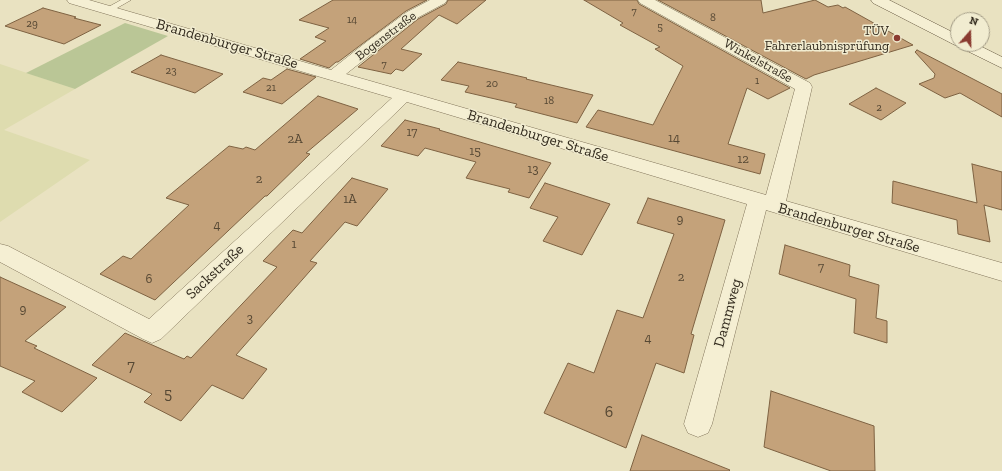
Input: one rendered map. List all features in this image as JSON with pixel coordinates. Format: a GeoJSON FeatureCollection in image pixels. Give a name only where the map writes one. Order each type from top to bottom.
{"type":"FeatureCollection","features":[{"type":"Feature","properties":{"kind":"street","name":"Brandenburger Straße"},"geometry":{"type":"LineString","coordinates":[[74,0],[1002,272]]}},
{"type":"Feature","properties":{"kind":"street","name":"Bogenstraße"},"geometry":{"type":"LineString","coordinates":[[335,76],[374,43],[412,15],[440,0]]}},
{"type":"Feature","properties":{"kind":"street","name":"Winkelstraße"},"geometry":{"type":"LineString","coordinates":[[646,0],[804,87],[766,203]]}},
{"type":"Feature","properties":{"kind":"street"},"geometry":{"type":"LineString","coordinates":[[878,0],[950,37]]}},
{"type":"Feature","properties":{"kind":"street"},"geometry":{"type":"LineString","coordinates":[[980,52],[1002,63]]}},
{"type":"Feature","properties":{"kind":"street","name":"Sackstraße"},"geometry":{"type":"LineString","coordinates":[[0,252],[152,332],[404,96]]}},
{"type":"Feature","properties":{"kind":"street","name":"Dammweg"},"geometry":{"type":"LineString","coordinates":[[698,424],[766,203]]}},
{"type":"Feature","properties":{"kind":"lane"},"geometry":{"type":"LineString","coordinates":[[107,10],[126,0]]}},
{"type":"Feature","properties":{"kind":"shaded area"},"geometry":{"type":"Polygon","coordinates":[[[0,64],[75,89],[4,130],[90,160],[0,222],[0,64]]]}},
{"type":"Feature","properties":{"kind":"green space"},"geometry":{"type":"Polygon","coordinates":[[[125,23],[168,36],[75,89],[26,73],[125,23]]]}},
{"type":"Feature","properties":{"kind":"building"},"geometry":{"type":"Polygon","coordinates":[[[333,0],[427,0],[406,11],[329,68],[300,59],[326,41],[315,37],[329,28],[299,20],[333,0]]]}},
{"type":"Feature","properties":{"kind":"building"},"geometry":{"type":"Polygon","coordinates":[[[448,0],[486,0],[457,24],[439,15],[401,49],[422,54],[403,71],[396,69],[391,74],[358,67],[418,19],[446,4],[448,0]]]}},
{"type":"Feature","properties":{"kind":"building"},"geometry":{"type":"Polygon","coordinates":[[[584,0],[637,0],[639,4],[790,88],[768,99],[747,88],[728,144],[765,154],[760,174],[586,127],[598,110],[653,125],[683,66],[655,49],[660,47],[620,25],[623,23],[584,0]]]}},
{"type":"Feature","properties":{"kind":"building"},"geometry":{"type":"Polygon","coordinates":[[[658,0],[761,0],[763,13],[815,0],[828,7],[838,5],[843,8],[845,7],[913,45],[814,75],[806,79],[658,0]]]}},
{"type":"Feature","properties":{"kind":"building"},"geometry":{"type":"Polygon","coordinates":[[[43,8],[101,25],[64,44],[5,26],[43,8]]]}},
{"type":"Feature","properties":{"kind":"building"},"geometry":{"type":"Polygon","coordinates":[[[917,50],[1002,94],[1002,117],[960,93],[945,98],[919,84],[934,78],[935,74],[915,52],[917,50]]]}},
{"type":"Feature","properties":{"kind":"building"},"geometry":{"type":"Polygon","coordinates":[[[161,55],[223,74],[195,93],[131,72],[161,55]]]}},
{"type":"Feature","properties":{"kind":"building"},"geometry":{"type":"Polygon","coordinates":[[[458,62],[593,95],[577,123],[515,107],[517,104],[465,92],[469,86],[441,80],[458,62]]]}},
{"type":"Feature","properties":{"kind":"building"},"geometry":{"type":"Polygon","coordinates":[[[287,69],[316,77],[282,104],[243,92],[263,78],[271,80],[287,69]]]}},
{"type":"Feature","properties":{"kind":"building"},"geometry":{"type":"Polygon","coordinates":[[[876,88],[906,103],[881,120],[849,104],[876,88]]]}},
{"type":"Feature","properties":{"kind":"building"},"geometry":{"type":"Polygon","coordinates":[[[318,96],[358,109],[306,153],[310,154],[155,300],[100,274],[123,256],[131,259],[189,205],[166,198],[229,146],[243,149],[246,147],[255,150],[318,96]]]}},
{"type":"Feature","properties":{"kind":"building"},"geometry":{"type":"Polygon","coordinates":[[[405,120],[440,129],[439,130],[551,163],[529,198],[508,192],[510,189],[466,178],[476,162],[425,148],[418,156],[381,146],[405,120]]]}},
{"type":"Feature","properties":{"kind":"building"},"geometry":{"type":"Polygon","coordinates":[[[972,164],[1002,172],[1002,210],[984,205],[990,242],[958,234],[957,220],[892,203],[893,181],[977,203],[972,164]]]}},
{"type":"Feature","properties":{"kind":"building"},"geometry":{"type":"Polygon","coordinates":[[[352,178],[388,189],[357,226],[345,222],[310,261],[317,263],[236,355],[267,369],[243,399],[212,385],[181,421],[144,402],[152,394],[92,365],[125,333],[184,359],[187,356],[191,358],[277,267],[263,261],[293,230],[302,233],[352,178]]]}},
{"type":"Feature","properties":{"kind":"building"},"geometry":{"type":"Polygon","coordinates":[[[545,183],[610,204],[582,255],[543,241],[558,217],[530,208],[545,183]]]}},
{"type":"Feature","properties":{"kind":"building"},"geometry":{"type":"Polygon","coordinates":[[[648,198],[725,220],[691,334],[694,335],[684,373],[656,363],[626,448],[544,413],[568,363],[594,373],[617,310],[643,318],[674,234],[637,223],[648,198]]]}},
{"type":"Feature","properties":{"kind":"building"},"geometry":{"type":"Polygon","coordinates":[[[785,245],[850,265],[849,276],[879,285],[876,318],[887,321],[887,343],[854,333],[856,299],[779,274],[785,245]]]}},
{"type":"Feature","properties":{"kind":"building"},"geometry":{"type":"Polygon","coordinates":[[[0,277],[66,307],[25,341],[37,346],[34,348],[97,378],[62,412],[22,392],[35,381],[0,366],[0,277]]]}},
{"type":"Feature","properties":{"kind":"building"},"geometry":{"type":"Polygon","coordinates":[[[771,391],[874,426],[875,471],[831,471],[764,447],[771,391]]]}},
{"type":"Feature","properties":{"kind":"building"},"geometry":{"type":"Polygon","coordinates":[[[642,435],[730,470],[630,471],[642,435]]]}},
{"type":"Feature","properties":{"kind":"place","name":"TÜV Fahrerlaubnisprüfung"},"geometry":{"type":"Point","coordinates":[897,38]}}]}
